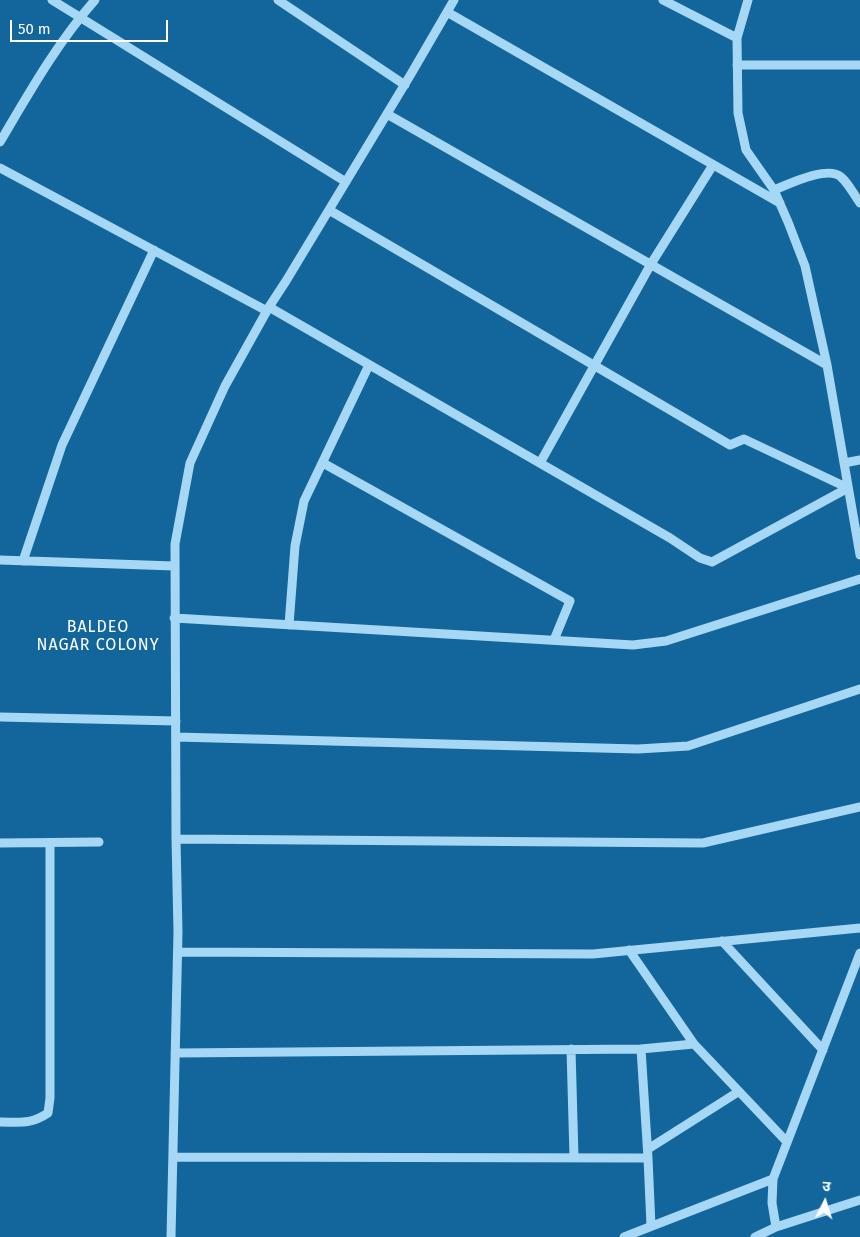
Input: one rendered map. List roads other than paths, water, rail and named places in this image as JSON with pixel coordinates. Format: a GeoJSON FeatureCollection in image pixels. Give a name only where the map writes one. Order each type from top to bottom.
{"type":"FeatureCollection","features":[{"type":"Feature","properties":{"kind":"street"},"geometry":{"type":"LineString","coordinates":[[0,142],[47,63],[95,0]]}},
{"type":"Feature","properties":{"kind":"street"},"geometry":{"type":"LineString","coordinates":[[278,0],[288,3],[405,85]]}},
{"type":"Feature","properties":{"kind":"street"},"geometry":{"type":"LineString","coordinates":[[171,1237],[178,952],[174,544],[190,463],[226,386],[268,309],[388,114],[454,0]]}},
{"type":"Feature","properties":{"kind":"street"},"geometry":{"type":"LineString","coordinates":[[663,0],[736,38]]}},
{"type":"Feature","properties":{"kind":"street"},"geometry":{"type":"LineString","coordinates":[[748,0],[736,38],[738,112],[746,150],[774,190],[805,266],[827,365],[860,555]]}},
{"type":"Feature","properties":{"kind":"street"},"geometry":{"type":"LineString","coordinates":[[56,2],[346,182]]}},
{"type":"Feature","properties":{"kind":"street"},"geometry":{"type":"LineString","coordinates":[[447,12],[780,203]]}},
{"type":"Feature","properties":{"kind":"street"},"geometry":{"type":"LineString","coordinates":[[737,64],[860,65]]}},
{"type":"Feature","properties":{"kind":"street"},"geometry":{"type":"LineString","coordinates":[[388,114],[827,365]]}},
{"type":"Feature","properties":{"kind":"street"},"geometry":{"type":"LineString","coordinates":[[540,464],[593,365],[651,264],[713,165]]}},
{"type":"Feature","properties":{"kind":"street"},"geometry":{"type":"LineString","coordinates":[[0,168],[268,309],[369,365],[670,538],[700,558],[712,562],[848,488]]}},
{"type":"Feature","properties":{"kind":"street"},"geometry":{"type":"LineString","coordinates":[[774,190],[823,173],[832,172],[840,176],[860,203]]}},
{"type":"Feature","properties":{"kind":"street"},"geometry":{"type":"LineString","coordinates":[[329,210],[730,445],[744,439],[848,488]]}},
{"type":"Feature","properties":{"kind":"street"},"geometry":{"type":"LineString","coordinates":[[23,561],[62,445],[154,250]]}},
{"type":"Feature","properties":{"kind":"street"},"geometry":{"type":"LineString","coordinates":[[289,625],[295,546],[304,501],[369,365]]}},
{"type":"Feature","properties":{"kind":"street"},"geometry":{"type":"LineString","coordinates":[[844,463],[860,460]]}},
{"type":"Feature","properties":{"kind":"street"},"geometry":{"type":"LineString","coordinates":[[323,463],[570,601],[554,640]]}},
{"type":"Feature","properties":{"kind":"street"},"geometry":{"type":"LineString","coordinates":[[0,560],[174,566]]}},
{"type":"Feature","properties":{"kind":"street"},"geometry":{"type":"LineString","coordinates":[[174,618],[633,645],[666,641],[860,579]]}},
{"type":"Feature","properties":{"kind":"street"},"geometry":{"type":"LineString","coordinates":[[176,737],[638,749],[688,746],[860,689]]}},
{"type":"Feature","properties":{"kind":"street"},"geometry":{"type":"LineString","coordinates":[[0,717],[176,721]]}},
{"type":"Feature","properties":{"kind":"street"},"geometry":{"type":"LineString","coordinates":[[176,839],[703,842],[860,807]]}},
{"type":"Feature","properties":{"kind":"street"},"geometry":{"type":"LineString","coordinates":[[0,843],[99,842]]}},
{"type":"Feature","properties":{"kind":"street"},"geometry":{"type":"LineString","coordinates":[[0,1122],[37,1120],[48,1113],[50,1098],[50,843]]}},
{"type":"Feature","properties":{"kind":"street"},"geometry":{"type":"LineString","coordinates":[[178,952],[593,954],[860,928]]}},
{"type":"Feature","properties":{"kind":"street"},"geometry":{"type":"LineString","coordinates":[[722,941],[823,1050]]}},
{"type":"Feature","properties":{"kind":"street"},"geometry":{"type":"LineString","coordinates":[[629,950],[694,1044],[786,1142]]}},
{"type":"Feature","properties":{"kind":"street"},"geometry":{"type":"LineString","coordinates":[[776,1227],[772,1203],[773,1179],[860,953]]}},
{"type":"Feature","properties":{"kind":"street"},"geometry":{"type":"LineString","coordinates":[[175,1053],[641,1049],[694,1044]]}},
{"type":"Feature","properties":{"kind":"street"},"geometry":{"type":"LineString","coordinates":[[571,1049],[574,1157]]}},
{"type":"Feature","properties":{"kind":"street"},"geometry":{"type":"LineString","coordinates":[[641,1049],[651,1226]]}},
{"type":"Feature","properties":{"kind":"street"},"geometry":{"type":"LineString","coordinates":[[173,1157],[574,1157],[648,1154],[738,1092]]}},
{"type":"Feature","properties":{"kind":"street"},"geometry":{"type":"LineString","coordinates":[[624,1237],[773,1179]]}},
{"type":"Feature","properties":{"kind":"street"},"geometry":{"type":"LineString","coordinates":[[755,1237],[776,1227],[860,1200]]}},
{"type":"Feature","properties":{"kind":"district","name":"BALDEO NAGAR COLONY"},"geometry":{"type":"Point","coordinates":[98,637]}}]}
